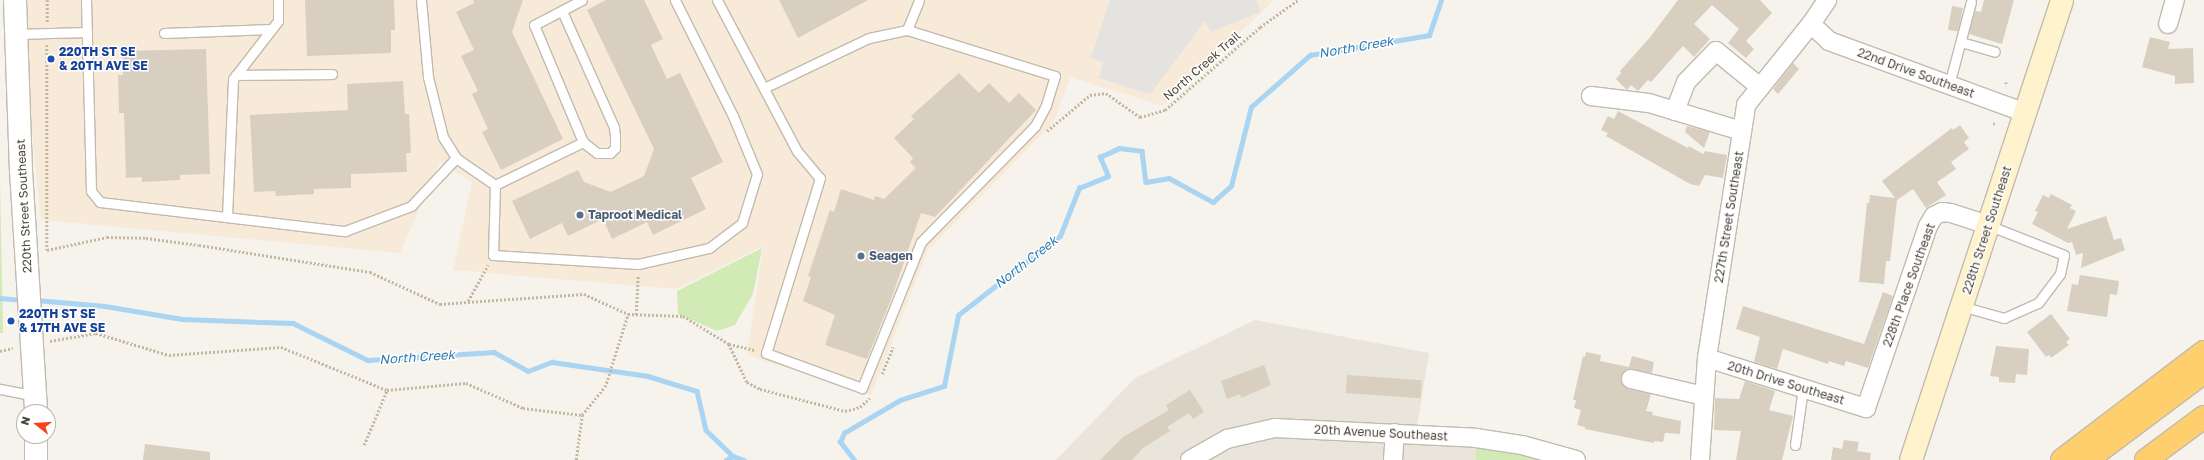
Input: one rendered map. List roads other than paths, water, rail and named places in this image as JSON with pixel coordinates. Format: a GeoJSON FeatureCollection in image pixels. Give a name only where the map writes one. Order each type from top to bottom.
{"type":"FeatureCollection","features":[{"type":"Feature","properties":{"kind":"highway"},"geometry":{"type":"LineString","coordinates":[[2062,460],[2204,352]]}},
{"type":"Feature","properties":{"kind":"highway"},"geometry":{"type":"LineString","coordinates":[[2087,460],[2204,372]]}},
{"type":"Feature","properties":{"kind":"highway"},"geometry":{"type":"LineString","coordinates":[[2146,460],[2204,417]]}},
{"type":"Feature","properties":{"kind":"highway"},"geometry":{"type":"LineString","coordinates":[[2166,460],[2204,432]]}},
{"type":"Feature","properties":{"kind":"main road","name":"228th Street Southeast"},"geometry":{"type":"LineString","coordinates":[[1911,460],[2062,0]]}},
{"type":"Feature","properties":{"kind":"street","name":"220th Street Southeast"},"geometry":{"type":"LineString","coordinates":[[15,0],[28,282],[36,404]]}},
{"type":"Feature","properties":{"kind":"street","name":"227th Street Southeast"},"geometry":{"type":"LineString","coordinates":[[1700,460],[1707,358],[1746,105],[1811,24],[1827,0]]}},
{"type":"Feature","properties":{"kind":"street"},"geometry":{"type":"LineString","coordinates":[[2168,24],[2175,0]]}},
{"type":"Feature","properties":{"kind":"street","name":"22nd Drive Southeast"},"geometry":{"type":"LineString","coordinates":[[1811,24],[1829,41],[2026,113]]}},
{"type":"Feature","properties":{"kind":"street"},"geometry":{"type":"LineString","coordinates":[[1675,111],[1686,82],[1716,50],[1760,88]]}},
{"type":"Feature","properties":{"kind":"street"},"geometry":{"type":"LineString","coordinates":[[1591,96],[1649,103],[1742,131]]}},
{"type":"Feature","properties":{"kind":"street","name":"228th Place Southeast"},"geometry":{"type":"LineString","coordinates":[[1866,408],[1928,226],[1934,216],[1942,212],[1951,213],[1988,225]]}},
{"type":"Feature","properties":{"kind":"street","name":"20th Drive Southeast"},"geometry":{"type":"LineString","coordinates":[[1707,358],[1866,408]]}},
{"type":"Feature","properties":{"kind":"street"},"geometry":{"type":"LineString","coordinates":[[1631,379],[1704,396]]}},
{"type":"Feature","properties":{"kind":"street","name":"20th Avenue Southeast"},"geometry":{"type":"LineString","coordinates":[[1190,460],[1227,439],[1275,428],[1476,438],[1522,445],[1576,460]]}},
{"type":"Feature","properties":{"kind":"street"},"geometry":{"type":"LineString","coordinates":[[1393,460],[1395,433]]}},
{"type":"Feature","properties":{"kind":"street"},"geometry":{"type":"LineString","coordinates":[[36,444],[36,460]]}},
{"type":"Feature","properties":{"kind":"lane"},"geometry":{"type":"LineString","coordinates":[[86,0],[91,191],[100,202],[345,231],[411,206],[456,158]]}},
{"type":"Feature","properties":{"kind":"lane"},"geometry":{"type":"LineString","coordinates":[[226,217],[233,78],[278,21],[278,0]]}},
{"type":"Feature","properties":{"kind":"lane"},"geometry":{"type":"LineString","coordinates":[[421,0],[428,77],[443,138],[456,158],[496,185]]}},
{"type":"Feature","properties":{"kind":"lane"},"geometry":{"type":"LineString","coordinates":[[562,11],[614,127],[615,148],[610,153],[597,153],[583,142],[534,25],[582,0]]}},
{"type":"Feature","properties":{"kind":"lane"},"geometry":{"type":"LineString","coordinates":[[496,185],[493,255],[638,264],[709,248],[742,223],[757,174],[734,116],[676,0]]}},
{"type":"Feature","properties":{"kind":"lane"},"geometry":{"type":"LineString","coordinates":[[717,0],[797,151],[820,178],[766,353],[862,388],[921,242],[1035,126],[1046,105],[1055,76],[907,30],[869,38],[764,88]]}},
{"type":"Feature","properties":{"kind":"lane"},"geometry":{"type":"LineString","coordinates":[[907,30],[919,0]]}},
{"type":"Feature","properties":{"kind":"lane"},"geometry":{"type":"LineString","coordinates":[[1949,85],[1971,2]]}},
{"type":"Feature","properties":{"kind":"lane"},"geometry":{"type":"LineString","coordinates":[[164,33],[271,29]]}},
{"type":"Feature","properties":{"kind":"lane"},"geometry":{"type":"LineString","coordinates":[[16,34],[87,32]]}},
{"type":"Feature","properties":{"kind":"lane"},"geometry":{"type":"LineString","coordinates":[[1961,42],[1995,52]]}},
{"type":"Feature","properties":{"kind":"lane"},"geometry":{"type":"LineString","coordinates":[[236,75],[332,74]]}},
{"type":"Feature","properties":{"kind":"lane"},"geometry":{"type":"LineString","coordinates":[[496,185],[583,142]]}},
{"type":"Feature","properties":{"kind":"lane"},"geometry":{"type":"LineString","coordinates":[[1961,306],[2004,318],[2038,303],[2060,274],[2064,255],[1988,225]]}},
{"type":"Feature","properties":{"kind":"lane"},"geometry":{"type":"LineString","coordinates":[[1795,445],[1803,388]]}},
{"type":"Feature","properties":{"kind":"lane"},"geometry":{"type":"LineString","coordinates":[[0,389],[36,404]]}},
{"type":"Feature","properties":{"kind":"waterway","name":"North Creek"},"geometry":{"type":"LineString","coordinates":[[854,460],[840,442],[844,433],[900,400],[944,386],[958,315],[1060,236],[1079,188],[1108,176],[1100,157],[1119,148],[1142,151],[1146,182],[1169,178],[1213,202],[1231,186],[1251,107],[1310,55],[1429,35],[1441,0]]}},
{"type":"Feature","properties":{"kind":"waterway","name":"North Creek"},"geometry":{"type":"LineString","coordinates":[[0,298],[24,300]]}},
{"type":"Feature","properties":{"kind":"waterway","name":"North Creek"},"geometry":{"type":"LineString","coordinates":[[36,300],[105,306],[182,319],[293,323],[368,360],[494,352],[528,371],[552,362],[648,376],[697,391],[706,430],[733,456],[744,460]]}},
{"type":"Feature","properties":{"kind":"waterway","name":"North Creek"},"geometry":{"type":"LineString","coordinates":[[726,460],[733,456]]}},
{"type":"Feature","properties":{"kind":"place","name":"220TH ST SE & 20TH AVE SE"},"geometry":{"type":"Point","coordinates":[51,59]}},
{"type":"Feature","properties":{"kind":"place","name":"Taproot Medical"},"geometry":{"type":"Point","coordinates":[580,215]}},
{"type":"Feature","properties":{"kind":"place","name":"Seagen"},"geometry":{"type":"Point","coordinates":[861,256]}},
{"type":"Feature","properties":{"kind":"place","name":"220TH ST SE & 17TH AVE SE"},"geometry":{"type":"Point","coordinates":[11,321]}}]}
